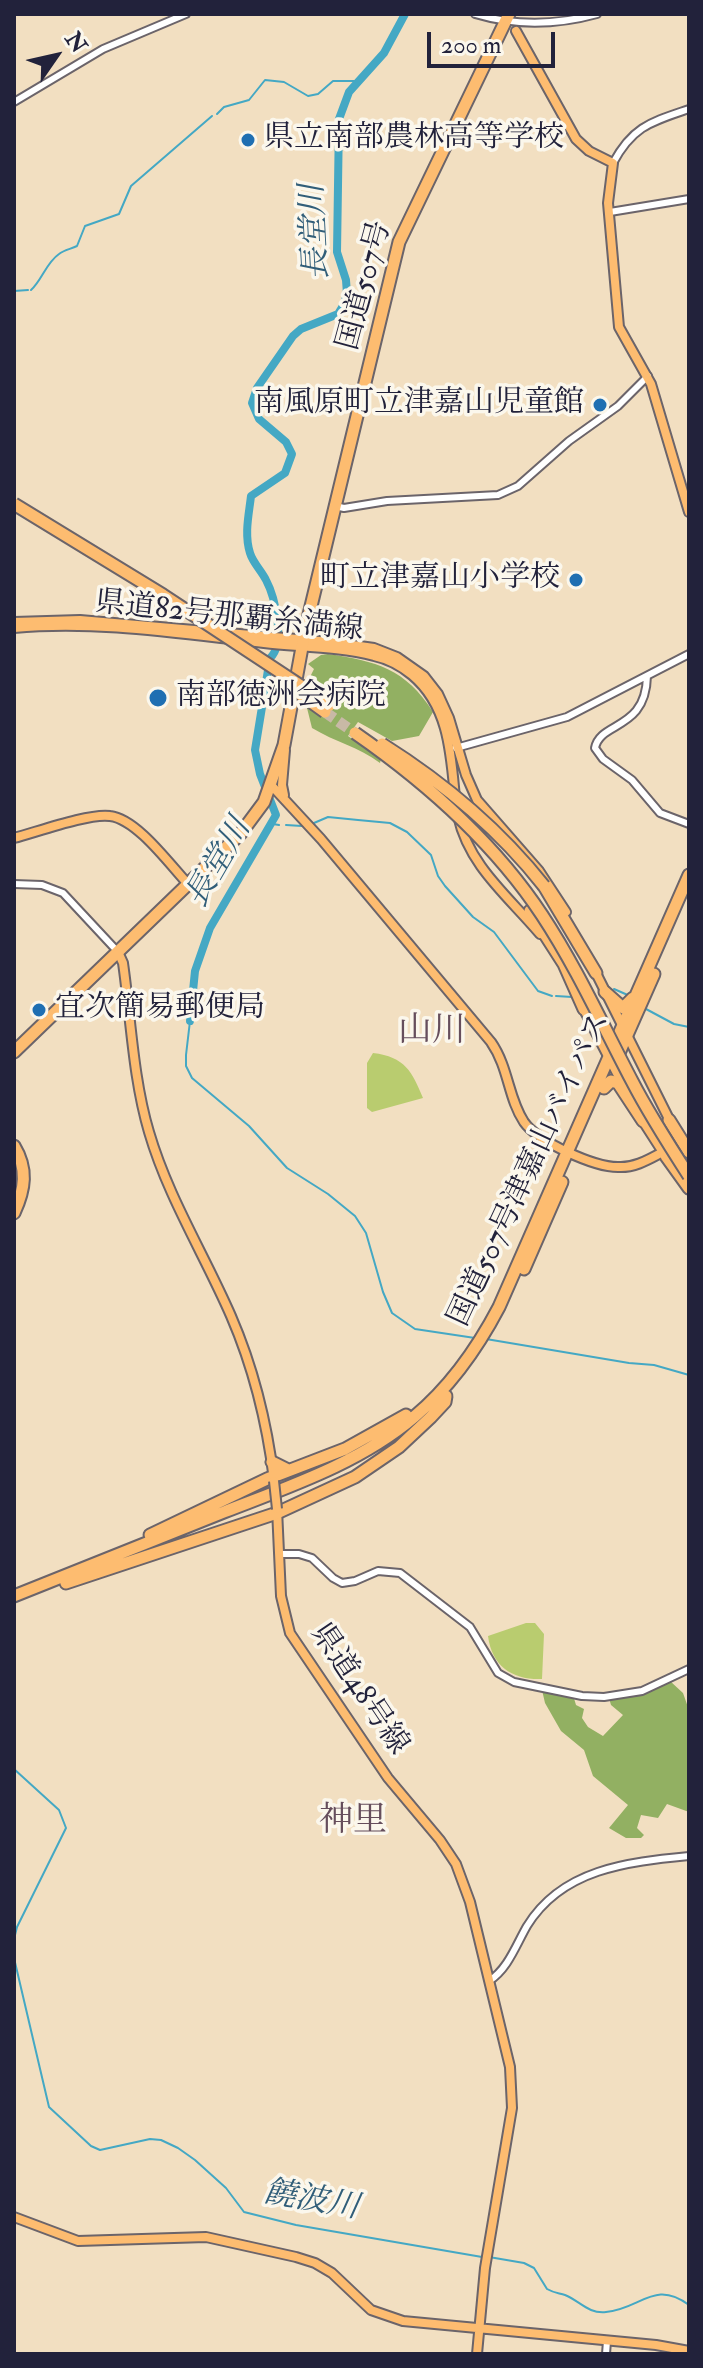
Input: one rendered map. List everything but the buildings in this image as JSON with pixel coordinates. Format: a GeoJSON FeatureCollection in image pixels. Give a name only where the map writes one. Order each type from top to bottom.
{"type":"FeatureCollection","features":[{"type":"Feature","properties":{"kind":"highway","name":"国道507号"},"geometry":{"type":"LineString","coordinates":[[14,1052],[241,833],[264,802],[284,745],[303,644],[399,242],[508,17]]}},
{"type":"Feature","properties":{"kind":"highway"},"geometry":{"type":"LineString","coordinates":[[14,504],[163,595],[327,708],[14,512]]}},
{"type":"Feature","properties":{"kind":"highway"},"geometry":{"type":"LineString","coordinates":[[357,730],[473,820],[523,878],[565,939],[647,1109],[689,1176]]}},
{"type":"Feature","properties":{"kind":"highway"},"geometry":{"type":"LineString","coordinates":[[381,747],[429,773],[523,860],[544,886],[596,973]]}},
{"type":"Feature","properties":{"kind":"highway"},"geometry":{"type":"LineString","coordinates":[[381,747],[476,841],[560,956],[584,1009]]}},
{"type":"Feature","properties":{"kind":"highway","name":"国道507号津嘉山バイパス"},"geometry":{"type":"LineString","coordinates":[[571,1152],[604,1088],[638,992],[689,875]]}},
{"type":"Feature","properties":{"kind":"highway","name":"国道507号津嘉山バイパス"},"geometry":{"type":"LineString","coordinates":[[14,1596],[64,1580],[361,1461],[419,1422],[446,1396],[511,1290],[689,892]]}},
{"type":"Feature","properties":{"kind":"highway"},"geometry":{"type":"LineString","coordinates":[[605,992],[623,1008],[638,992]]}},
{"type":"Feature","properties":{"kind":"highway"},"geometry":{"type":"LineString","coordinates":[[618,1047],[689,1164]]}},
{"type":"Feature","properties":{"kind":"highway"},"geometry":{"type":"LineString","coordinates":[[604,1088],[611,1081],[618,1083],[643,1121]]}},
{"type":"Feature","properties":{"kind":"highway"},"geometry":{"type":"LineString","coordinates":[[669,1120],[689,1152]]}},
{"type":"Feature","properties":{"kind":"highway"},"geometry":{"type":"LineString","coordinates":[[14,1146],[23,1163],[25,1180],[14,1213]]}},
{"type":"Feature","properties":{"kind":"highway"},"geometry":{"type":"LineString","coordinates":[[663,1155],[689,1188]]}},
{"type":"Feature","properties":{"kind":"highway"},"geometry":{"type":"LineString","coordinates":[[64,1580],[288,1470],[345,1449],[384,1429],[455,1378]]}},
{"type":"Feature","properties":{"kind":"highway","name":"国道507号津嘉山バイパス"},"geometry":{"type":"LineString","coordinates":[[14,1604],[353,1457],[414,1417],[455,1378]]}},
{"type":"Feature","properties":{"kind":"highway"},"geometry":{"type":"LineString","coordinates":[[64,1580],[277,1511],[342,1484],[383,1461],[431,1417],[445,1402],[446,1396]]}},
{"type":"Feature","properties":{"kind":"highway"},"geometry":{"type":"LineString","coordinates":[[272,1462],[288,1470]]}},
{"type":"Feature","properties":{"kind":"main road"},"geometry":{"type":"LineString","coordinates":[[516,31],[576,139],[589,151],[613,163],[610,212],[619,327],[648,376],[689,512]]}},
{"type":"Feature","properties":{"kind":"main road","name":"県道82号那覇糸満線"},"geometry":{"type":"LineString","coordinates":[[14,625],[98,627],[303,644],[387,660],[424,687],[433,699],[477,800],[550,886],[596,973],[605,992],[618,1047],[643,1121],[689,1195]]}},
{"type":"Feature","properties":{"kind":"main road"},"geometry":{"type":"LineString","coordinates":[[284,745],[282,788],[285,797]]}},
{"type":"Feature","properties":{"kind":"main road","name":"県道82号那覇糸満線"},"geometry":{"type":"LineString","coordinates":[[454,749],[456,807],[469,849],[483,871],[539,934],[584,1009],[618,1047],[669,1120],[688,1139]]}},
{"type":"Feature","properties":{"kind":"main road"},"geometry":{"type":"LineString","coordinates":[[271,786],[285,797],[491,1042],[507,1070],[524,1122],[539,1136],[571,1152],[619,1167],[663,1155]]}},
{"type":"Feature","properties":{"kind":"main road"},"geometry":{"type":"LineString","coordinates":[[14,838],[98,816],[115,817],[135,828],[188,884]]}},
{"type":"Feature","properties":{"kind":"main road","name":"県道48号線"},"geometry":{"type":"LineString","coordinates":[[118,952],[123,963],[149,1131],[183,1219],[240,1338],[261,1400],[274,1479],[282,1603],[290,1633],[388,1778],[452,1857],[466,1890],[510,2067],[512,2097],[485,2268],[477,2354]]}},
{"type":"Feature","properties":{"kind":"main road"},"geometry":{"type":"LineString","coordinates":[[14,2217],[78,2241],[200,2237],[285,2254],[315,2263],[332,2273],[363,2304],[379,2314],[403,2321],[666,2346],[689,2351]]}},
{"type":"Feature","properties":{"kind":"street"},"geometry":{"type":"LineString","coordinates":[[14,102],[103,49],[186,14]]}},
{"type":"Feature","properties":{"kind":"street"},"geometry":{"type":"LineString","coordinates":[[475,14],[553,22],[597,14]]}},
{"type":"Feature","properties":{"kind":"street"},"geometry":{"type":"LineString","coordinates":[[613,163],[627,140],[640,128],[689,109]]}},
{"type":"Feature","properties":{"kind":"street"},"geometry":{"type":"LineString","coordinates":[[610,212],[689,199]]}},
{"type":"Feature","properties":{"kind":"street"},"geometry":{"type":"LineString","coordinates":[[335,506],[344,508],[387,501],[498,495],[513,491],[569,441],[618,406],[648,376]]}},
{"type":"Feature","properties":{"kind":"street"},"geometry":{"type":"LineString","coordinates":[[454,749],[567,717],[689,654]]}},
{"type":"Feature","properties":{"kind":"street"},"geometry":{"type":"LineString","coordinates":[[647,676],[641,706],[634,715],[597,741],[595,748],[603,759],[632,780],[660,813],[689,824]]}},
{"type":"Feature","properties":{"kind":"street"},"geometry":{"type":"LineString","coordinates":[[14,884],[42,885],[63,893],[118,952]]}},
{"type":"Feature","properties":{"kind":"street"},"geometry":{"type":"LineString","coordinates":[[279,1554],[306,1556],[342,1583],[350,1583],[378,1571],[400,1573],[470,1627],[498,1673],[514,1682],[582,1696],[604,1697],[642,1691],[689,1669]]}},
{"type":"Feature","properties":{"kind":"street"},"geometry":{"type":"LineString","coordinates":[[489,1981],[502,1970],[543,1905],[572,1882],[605,1868],[689,1856]]}},
{"type":"Feature","properties":{"kind":"street"},"geometry":{"type":"LineString","coordinates":[[606,2354],[607,2341]]}},
{"type":"Feature","properties":{"kind":"green space"},"geometry":{"type":"Polygon","coordinates":[[[328,654],[375,664],[412,686],[433,712],[419,736],[392,741],[358,722],[348,736],[381,759],[380,763],[312,728],[307,708],[301,705],[302,702],[324,716],[306,685],[314,669],[308,664],[328,654]]]}},
{"type":"Feature","properties":{"kind":"green space"},"geometry":{"type":"Polygon","coordinates":[[[373,1053],[393,1058],[406,1067],[423,1098],[372,1112],[367,1108],[367,1063],[373,1053]]]}},
{"type":"Feature","properties":{"kind":"green space"},"geometry":{"type":"Polygon","coordinates":[[[535,1623],[544,1634],[542,1679],[522,1677],[506,1670],[490,1647],[488,1636],[535,1623]]]}},
{"type":"Feature","properties":{"kind":"green space"},"geometry":{"type":"Polygon","coordinates":[[[670,1681],[683,1693],[689,1710],[689,1812],[667,1804],[658,1818],[641,1815],[637,1828],[644,1835],[641,1838],[626,1838],[609,1828],[628,1805],[593,1776],[584,1750],[561,1731],[545,1703],[542,1690],[573,1695],[576,1705],[584,1709],[582,1718],[588,1727],[603,1736],[623,1715],[611,1705],[609,1698],[670,1681]]]}},
{"type":"Feature","properties":{"kind":"waterway","name":"長堂川"},"geometry":{"type":"LineString","coordinates":[[190,1021],[195,971],[210,928],[276,815],[260,774],[255,750],[270,658],[277,642],[277,620],[269,588],[250,553],[247,531],[251,496],[285,473],[292,454],[286,442],[259,419],[252,403],[257,388],[293,336],[301,329],[338,314],[344,304],[346,280],[337,252],[339,119],[349,92],[384,53],[405,14]]}},
{"type":"Feature","properties":{"kind":"waterway"},"geometry":{"type":"LineString","coordinates":[[217,114],[224,107],[249,100],[265,80],[284,82],[308,96],[318,94],[333,81],[359,81]]}},
{"type":"Feature","properties":{"kind":"waterway"},"geometry":{"type":"LineString","coordinates":[[31,290],[55,258],[77,246],[85,226],[119,214],[131,186],[212,116]]}},
{"type":"Feature","properties":{"kind":"waterway"},"geometry":{"type":"LineString","coordinates":[[14,291],[28,290]]}},
{"type":"Feature","properties":{"kind":"waterway"},"geometry":{"type":"LineString","coordinates":[[314,823],[328,817],[390,823],[407,832],[431,855],[445,886],[473,917],[494,932],[538,991],[552,996]]}},
{"type":"Feature","properties":{"kind":"waterway","name":"長堂川"},"geometry":{"type":"LineString","coordinates":[[273,824],[279,825]]}},
{"type":"Feature","properties":{"kind":"waterway"},"geometry":{"type":"LineString","coordinates":[[286,825],[302,826]]}},
{"type":"Feature","properties":{"kind":"waterway"},"geometry":{"type":"LineString","coordinates":[[614,989],[630,996]]}},
{"type":"Feature","properties":{"kind":"waterway"},"geometry":{"type":"LineString","coordinates":[[556,996],[572,997]]}},
{"type":"Feature","properties":{"kind":"waterway"},"geometry":{"type":"LineString","coordinates":[[646,1009],[674,1024],[689,1027]]}},
{"type":"Feature","properties":{"kind":"waterway","name":"長堂川"},"geometry":{"type":"LineString","coordinates":[[190,1021],[186,1066],[192,1078],[249,1126],[287,1168],[328,1194],[355,1216],[366,1233],[392,1313],[415,1329],[475,1338]]}},
{"type":"Feature","properties":{"kind":"waterway","name":"長堂川"},"geometry":{"type":"LineString","coordinates":[[486,1339],[654,1365],[689,1375]]}},
{"type":"Feature","properties":{"kind":"waterway","name":"饒波川"},"geometry":{"type":"LineString","coordinates":[[14,1769],[59,1810],[66,1828],[14,1939]]}},
{"type":"Feature","properties":{"kind":"waterway","name":"饒波川"},"geometry":{"type":"LineString","coordinates":[[14,1958],[49,2107],[91,2146],[100,2150],[150,2139],[161,2140],[195,2160],[226,2188],[244,2212],[296,2225],[482,2257]]}},
{"type":"Feature","properties":{"kind":"waterway","name":"饒波川"},"geometry":{"type":"LineString","coordinates":[[489,2257],[524,2263],[534,2268],[547,2289],[594,2311],[618,2310],[657,2295],[677,2298],[689,2305]]}},
{"type":"Feature","properties":{"kind":"tunnel"},"geometry":{"type":"LineString","coordinates":[[325,712],[355,733]]}},
{"type":"Feature","properties":{"kind":"place","name":"県立南部農林高等学校"},"geometry":{"type":"Point","coordinates":[248,140]}},
{"type":"Feature","properties":{"kind":"place","name":"南風原町立津嘉山児童館"},"geometry":{"type":"Point","coordinates":[600,405]}},
{"type":"Feature","properties":{"kind":"place","name":"町立津嘉山小学校"},"geometry":{"type":"Point","coordinates":[576,580]}},
{"type":"Feature","properties":{"kind":"place","name":"南部徳洲会病院"},"geometry":{"type":"Point","coordinates":[158,698]}},
{"type":"Feature","properties":{"kind":"place","name":"宜次簡易郵便局"},"geometry":{"type":"Point","coordinates":[39,1010]}},
{"type":"Feature","properties":{"kind":"district","name":"山川"},"geometry":{"type":"Point","coordinates":[432,1033]}},
{"type":"Feature","properties":{"kind":"district","name":"神里"},"geometry":{"type":"Point","coordinates":[353,1823]}}]}
